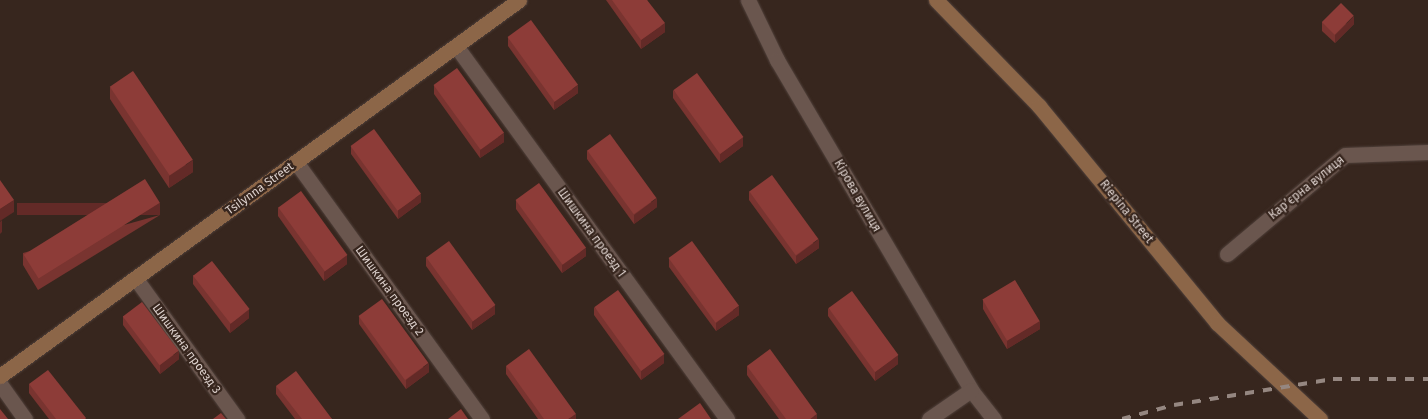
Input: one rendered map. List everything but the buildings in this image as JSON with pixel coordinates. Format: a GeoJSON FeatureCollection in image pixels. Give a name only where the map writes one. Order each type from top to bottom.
{"type":"FeatureCollection","features":[{"type":"Feature","properties":{"kind":"street","name":"Tsilynna Street"},"geometry":{"type":"LineString","coordinates":[[0,376],[519,0]]}},
{"type":"Feature","properties":{"kind":"street","name":"Кірова вулиця"},"geometry":{"type":"LineString","coordinates":[[748,0],[777,60],[971,390],[994,419]]}},
{"type":"Feature","properties":{"kind":"street","name":"Riepina Street"},"geometry":{"type":"LineString","coordinates":[[936,0],[1039,106],[1217,323],[1320,419]]}},
{"type":"Feature","properties":{"kind":"street","name":"Шишкина проезд 1"},"geometry":{"type":"LineString","coordinates":[[456,46],[727,419]]}},
{"type":"Feature","properties":{"kind":"street","name":"Карʼєрна вулиця"},"geometry":{"type":"LineString","coordinates":[[1227,254],[1345,154],[1428,152]]}},
{"type":"Feature","properties":{"kind":"street","name":"Шишкина проезд 2"},"geometry":{"type":"LineString","coordinates":[[296,162],[482,419]]}},
{"type":"Feature","properties":{"kind":"street","name":"Шишкина проезд 3"},"geometry":{"type":"LineString","coordinates":[[136,279],[237,419]]}},
{"type":"Feature","properties":{"kind":"street"},"geometry":{"type":"LineString","coordinates":[[0,384],[25,419]]}},
{"type":"Feature","properties":{"kind":"street"},"geometry":{"type":"LineString","coordinates":[[929,419],[971,390]]}},
{"type":"Feature","properties":{"kind":"railway"},"geometry":{"type":"LineString","coordinates":[[1122,419],[1174,405],[1333,379],[1428,379]]}}]}
